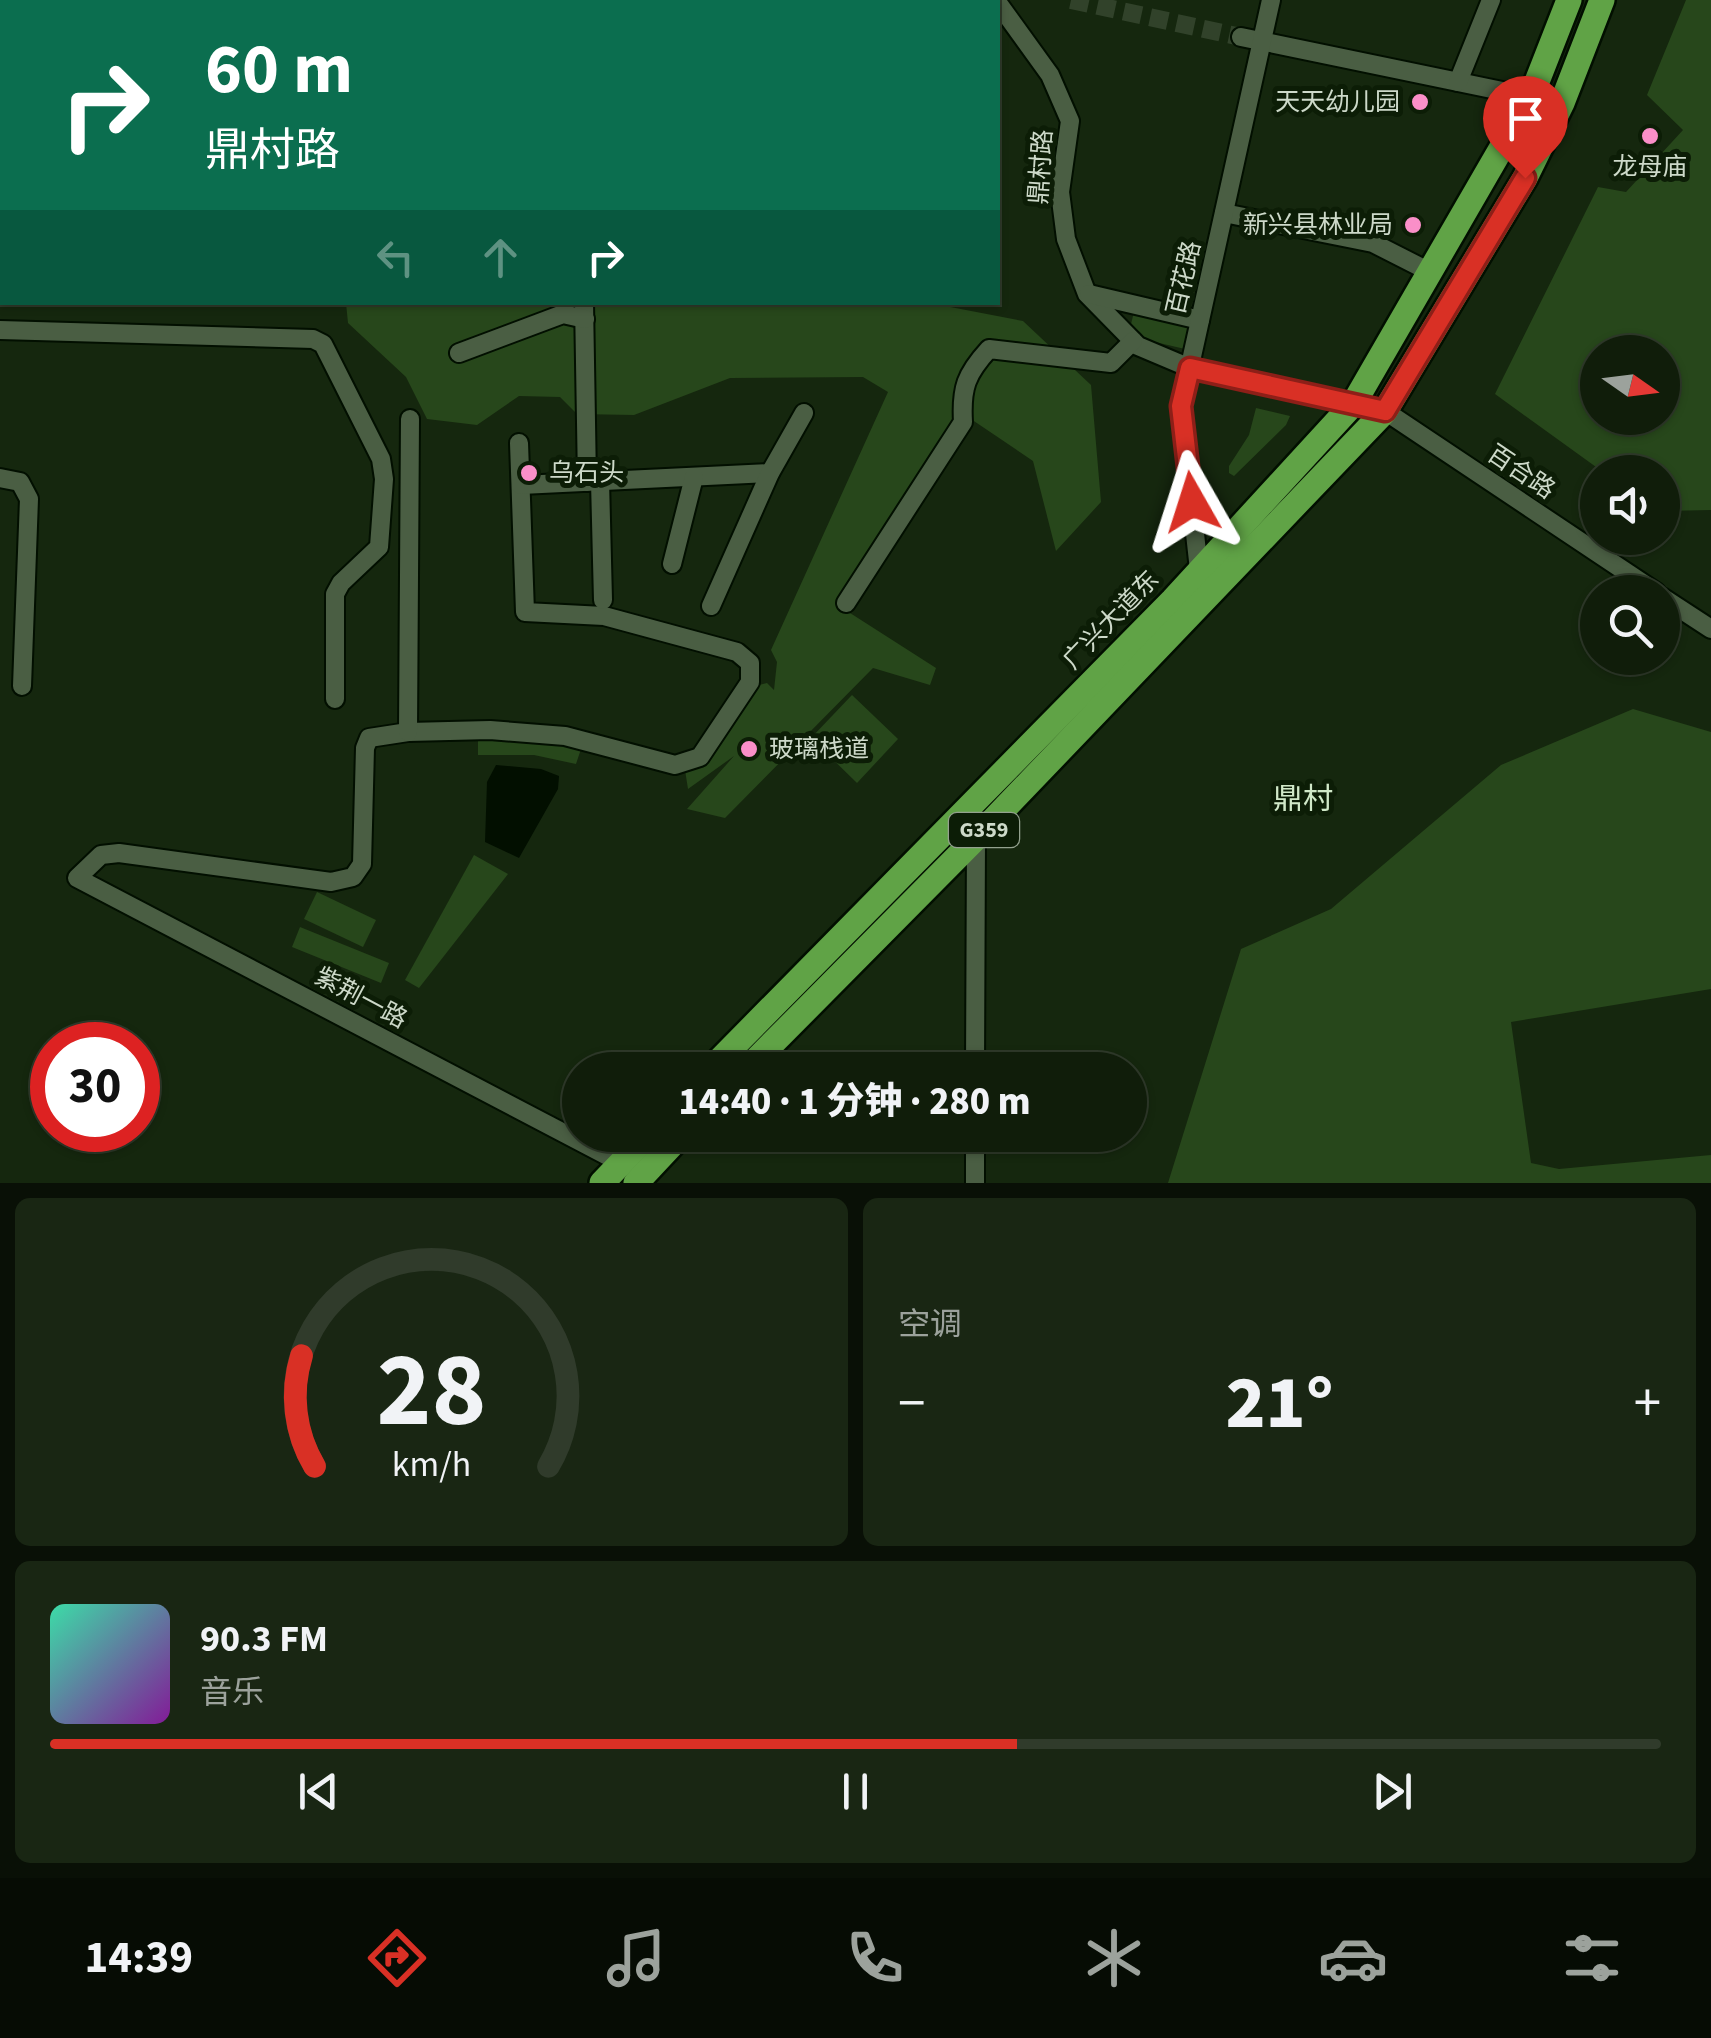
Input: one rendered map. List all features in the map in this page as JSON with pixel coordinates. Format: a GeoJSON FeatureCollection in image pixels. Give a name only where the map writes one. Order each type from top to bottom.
{"type":"FeatureCollection","features":[{"type":"Feature","properties":{"kind":"highway","name":"广兴大道东"},"geometry":{"type":"LineString","coordinates":[[728,1052],[991,788],[1354,403],[1531,97],[1569,0]]}},
{"type":"Feature","properties":{"kind":"highway","name":"广兴大道东"},"geometry":{"type":"LineString","coordinates":[[764,1052],[976,838],[1385,411],[1525,178],[1562,104],[1602,0]]}},
{"type":"Feature","properties":{"kind":"highway"},"geometry":{"type":"LineString","coordinates":[[602,1183],[628,1173],[657,1152]]}},
{"type":"Feature","properties":{"kind":"street","name":"百花路"},"geometry":{"type":"LineString","coordinates":[[1199,570],[1181,406],[1271,0]]}},
{"type":"Feature","properties":{"kind":"street"},"geometry":{"type":"LineString","coordinates":[[1458,82],[1491,0]]}},
{"type":"Feature","properties":{"kind":"street","name":"鼎村路"},"geometry":{"type":"LineString","coordinates":[[1000,7],[1050,75],[1070,121],[1060,192],[1066,239],[1088,294],[1134,341],[1190,368],[1354,403]]}},
{"type":"Feature","properties":{"kind":"street"},"geometry":{"type":"LineString","coordinates":[[1240,37],[1531,97]]}},
{"type":"Feature","properties":{"kind":"street"},"geometry":{"type":"LineString","coordinates":[[1224,214],[1373,243],[1430,272]]}},
{"type":"Feature","properties":{"kind":"street"},"geometry":{"type":"LineString","coordinates":[[1088,294],[1200,320]]}},
{"type":"Feature","properties":{"kind":"street"},"geometry":{"type":"LineString","coordinates":[[459,353],[584,310],[603,600]]}},
{"type":"Feature","properties":{"kind":"street"},"geometry":{"type":"LineString","coordinates":[[0,330],[312,339],[323,344],[381,459],[384,479],[379,547],[341,583],[335,594],[335,700]]}},
{"type":"Feature","properties":{"kind":"street"},"geometry":{"type":"LineString","coordinates":[[846,603],[962,422],[962,392],[975,364],[988,350],[1111,363],[1134,341]]}},
{"type":"Feature","properties":{"kind":"street","name":"百合路"},"geometry":{"type":"LineString","coordinates":[[1354,403],[1385,411],[1631,575]]}},
{"type":"Feature","properties":{"kind":"street"},"geometry":{"type":"LineString","coordinates":[[711,606],[770,473],[804,413]]}},
{"type":"Feature","properties":{"kind":"street"},"geometry":{"type":"LineString","coordinates":[[410,418],[408,732],[490,730],[565,736],[676,764],[700,757],[750,682],[750,663],[737,652],[604,616],[524,612],[520,443]]}},
{"type":"Feature","properties":{"kind":"street"},"geometry":{"type":"LineString","coordinates":[[521,485],[770,473]]}},
{"type":"Feature","properties":{"kind":"street"},"geometry":{"type":"LineString","coordinates":[[672,564],[694,477]]}},
{"type":"Feature","properties":{"kind":"street"},"geometry":{"type":"LineString","coordinates":[[0,478],[20,482],[29,500],[22,686]]}},
{"type":"Feature","properties":{"kind":"street"},"geometry":{"type":"LineString","coordinates":[[1680,609],[1711,629]]}},
{"type":"Feature","properties":{"kind":"street","name":"紫荆一路"},"geometry":{"type":"LineString","coordinates":[[408,732],[370,738],[365,748],[362,864],[353,877],[331,882],[119,853],[101,854],[78,878],[628,1173]]}},
{"type":"Feature","properties":{"kind":"street"},"geometry":{"type":"LineString","coordinates":[[975,1052],[976,838]]}},
{"type":"Feature","properties":{"kind":"street"},"geometry":{"type":"LineString","coordinates":[[974,1183],[975,1152]]}},
{"type":"Feature","properties":{"kind":"green space"},"geometry":{"type":"Polygon","coordinates":[[[1686,0],[1711,0],[1711,510],[1680,511],[1680,455],[1580,455],[1495,394],[1598,187],[1626,192],[1683,130],[1647,95],[1686,0]]]}},
{"type":"Feature","properties":{"kind":"green space"},"geometry":{"type":"Polygon","coordinates":[[[346,305],[940,305],[1023,321],[1091,385],[1101,502],[1056,551],[1033,461],[962,413],[836,604],[936,668],[930,685],[873,668],[725,818],[687,809],[734,756],[688,789],[685,770],[707,761],[759,685],[767,683],[774,690],[777,662],[771,650],[888,392],[863,377],[730,378],[634,415],[577,414],[560,397],[519,396],[477,425],[427,419],[406,377],[348,323],[346,305]]]}},
{"type":"Feature","properties":{"kind":"green space"},"geometry":{"type":"Polygon","coordinates":[[[1134,312],[1190,325],[1185,349],[1142,339],[1130,328],[1134,312]]]}},
{"type":"Feature","properties":{"kind":"green space"},"geometry":{"type":"Polygon","coordinates":[[[1256,408],[1290,416],[1286,425],[1234,476],[1229,473],[1229,466],[1249,435],[1256,408]]]}},
{"type":"Feature","properties":{"kind":"green space"},"geometry":{"type":"Polygon","coordinates":[[[852,695],[898,739],[857,783],[811,738],[852,695]]]}},
{"type":"Feature","properties":{"kind":"green space"},"geometry":{"type":"Polygon","coordinates":[[[1633,709],[1711,732],[1711,989],[1511,1022],[1531,1163],[1559,1169],[1711,1155],[1711,1183],[1168,1183],[1241,949],[1331,909],[1501,765],[1633,709]]]}},
{"type":"Feature","properties":{"kind":"green space"},"geometry":{"type":"Polygon","coordinates":[[[478,738],[536,739],[581,749],[576,764],[534,755],[478,755],[478,738]]]}},
{"type":"Feature","properties":{"kind":"green space"},"geometry":{"type":"Polygon","coordinates":[[[474,855],[508,874],[419,988],[405,980],[474,855]]]}},
{"type":"Feature","properties":{"kind":"green space"},"geometry":{"type":"Polygon","coordinates":[[[317,892],[376,920],[363,947],[304,919],[317,892]]]}},
{"type":"Feature","properties":{"kind":"green space"},"geometry":{"type":"Polygon","coordinates":[[[300,927],[389,963],[381,983],[292,947],[300,927]]]}},
{"type":"Feature","properties":{"kind":"shaded area"},"geometry":{"type":"Polygon","coordinates":[[[496,765],[541,769],[559,776],[558,789],[519,858],[485,842],[487,782],[496,765]]]}},
{"type":"Feature","properties":{"kind":"tunnel"},"geometry":{"type":"LineString","coordinates":[[1071,0],[1241,37]]}},
{"type":"Feature","properties":{"kind":"place","name":"天天幼儿园"},"geometry":{"type":"Point","coordinates":[1420,102]}},
{"type":"Feature","properties":{"kind":"place","name":"龙母庙"},"geometry":{"type":"Point","coordinates":[1650,136]}},
{"type":"Feature","properties":{"kind":"place","name":"新兴县林业局"},"geometry":{"type":"Point","coordinates":[1413,225]}},
{"type":"Feature","properties":{"kind":"place","name":"乌石头"},"geometry":{"type":"Point","coordinates":[529,473]}},
{"type":"Feature","properties":{"kind":"place","name":"玻璃栈道"},"geometry":{"type":"Point","coordinates":[749,749]}},
{"type":"Feature","properties":{"kind":"district","name":"鼎村"},"geometry":{"type":"Point","coordinates":[1303,799]}},
{"type":"Feature","properties":{"kind":"route"},"geometry":{"type":"LineString","coordinates":[[1192,502],[1181,406],[1190,368],[1385,411],[1525,178]]}}]}
